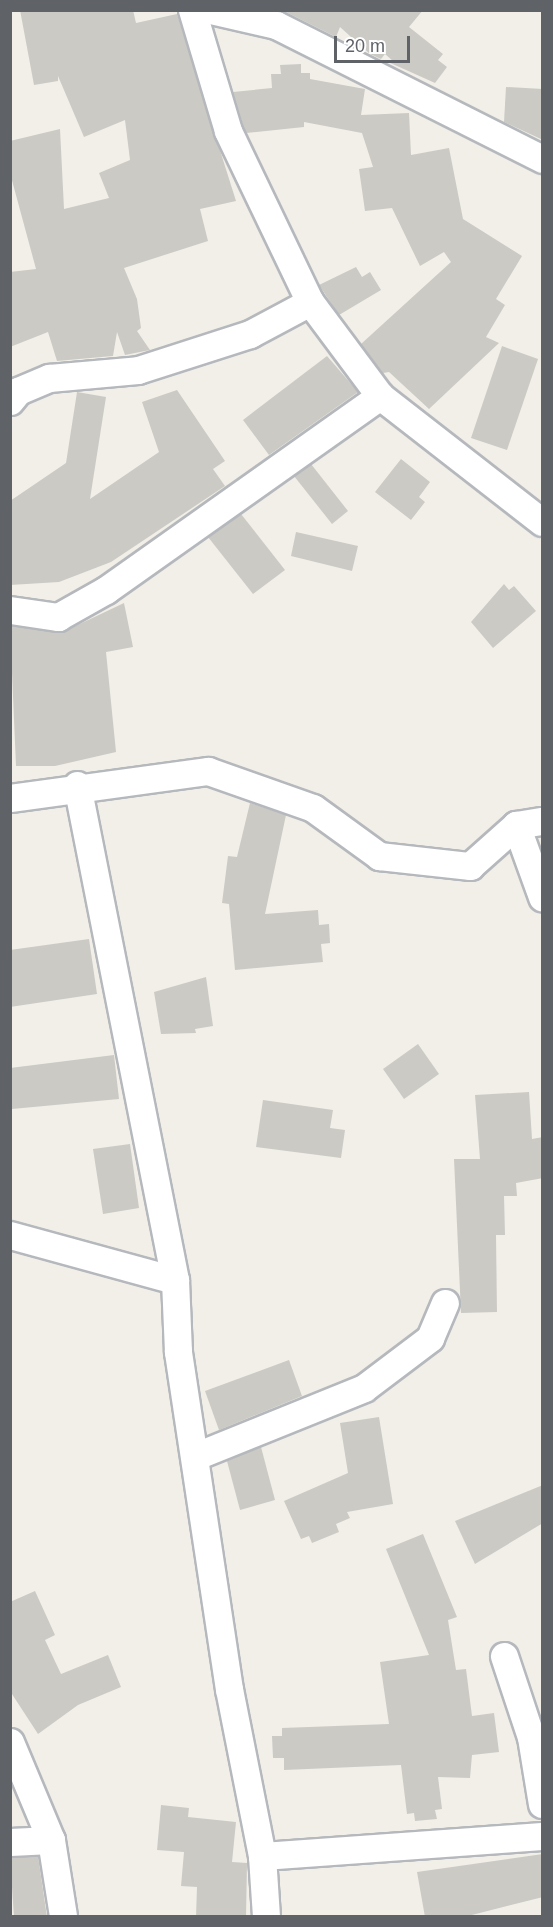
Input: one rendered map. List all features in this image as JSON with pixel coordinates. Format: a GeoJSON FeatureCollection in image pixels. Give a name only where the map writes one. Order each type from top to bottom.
{"type":"FeatureCollection","features":[{"type":"Feature","properties":{"kind":"street"},"geometry":{"type":"LineString","coordinates":[[192,10],[228,131],[310,302],[380,396],[543,522]]}},
{"type":"Feature","properties":{"kind":"street"},"geometry":{"type":"LineString","coordinates":[[211,10],[278,18],[543,159]]}},
{"type":"Feature","properties":{"kind":"street"},"geometry":{"type":"LineString","coordinates":[[10,401],[18,390],[49,378],[138,370],[239,338],[310,302]]}},
{"type":"Feature","properties":{"kind":"street"},"geometry":{"type":"LineString","coordinates":[[10,610],[58,617],[106,590],[380,396]]}},
{"type":"Feature","properties":{"kind":"street"},"geometry":{"type":"LineString","coordinates":[[10,798],[77,785],[208,771],[313,808],[379,856],[470,866],[516,825],[543,821]]}},
{"type":"Feature","properties":{"kind":"street"},"geometry":{"type":"LineString","coordinates":[[77,785],[175,1280],[178,1352],[196,1456],[229,1689],[262,1856],[266,1917]]}},
{"type":"Feature","properties":{"kind":"street"},"geometry":{"type":"LineString","coordinates":[[516,825],[543,897]]}},
{"type":"Feature","properties":{"kind":"street"},"geometry":{"type":"LineString","coordinates":[[10,1235],[175,1280]]}},
{"type":"Feature","properties":{"kind":"street"},"geometry":{"type":"LineString","coordinates":[[196,1456],[364,1388],[429,1338],[445,1304]]}},
{"type":"Feature","properties":{"kind":"street"},"geometry":{"type":"LineString","coordinates":[[504,1656],[531,1737],[543,1804]]}},
{"type":"Feature","properties":{"kind":"street"},"geometry":{"type":"LineString","coordinates":[[10,1742],[51,1840],[63,1917]]}},
{"type":"Feature","properties":{"kind":"street"},"geometry":{"type":"LineString","coordinates":[[262,1856],[543,1836]]}},
{"type":"Feature","properties":{"kind":"street"},"geometry":{"type":"LineString","coordinates":[[10,1842],[51,1840]]}},
{"type":"Feature","properties":{"kind":"building"},"geometry":{"type":"Polygon","coordinates":[[[20,10],[133,10],[136,23],[177,14],[236,201],[200,209],[208,241],[124,268],[137,299],[141,328],[137,331],[150,350],[125,355],[117,332],[113,356],[57,361],[48,332],[10,347],[10,272],[36,269],[10,173],[10,141],[60,129],[64,209],[109,198],[99,173],[130,160],[125,120],[84,137],[58,76],[58,81],[34,85],[20,10]]]}},
{"type":"Feature","properties":{"kind":"building"},"geometry":{"type":"Polygon","coordinates":[[[282,10],[423,10],[409,27],[443,54],[438,60],[447,67],[435,83],[386,61],[393,61],[385,54],[381,59],[370,54],[340,27],[336,37],[282,10]]]}},
{"type":"Feature","properties":{"kind":"building"},"geometry":{"type":"Polygon","coordinates":[[[301,64],[301,73],[310,73],[310,79],[365,89],[361,115],[409,113],[411,155],[449,148],[463,219],[522,256],[496,299],[505,305],[486,337],[499,343],[429,409],[389,372],[383,373],[361,344],[451,262],[444,252],[420,266],[392,208],[365,211],[359,169],[373,167],[362,133],[304,122],[304,127],[246,133],[243,125],[233,92],[272,88],[271,74],[281,74],[280,65],[301,64]]]}},
{"type":"Feature","properties":{"kind":"building"},"geometry":{"type":"Polygon","coordinates":[[[506,87],[543,89],[543,140],[504,122],[506,87]]]}},
{"type":"Feature","properties":{"kind":"building"},"geometry":{"type":"Polygon","coordinates":[[[356,267],[362,277],[370,272],[381,290],[339,315],[319,285],[356,267]]]}},
{"type":"Feature","properties":{"kind":"building"},"geometry":{"type":"Polygon","coordinates":[[[502,346],[538,359],[507,450],[471,438],[502,346]]]}},
{"type":"Feature","properties":{"kind":"building"},"geometry":{"type":"Polygon","coordinates":[[[327,356],[358,392],[269,455],[243,420],[327,356]]]}},
{"type":"Feature","properties":{"kind":"building"},"geometry":{"type":"Polygon","coordinates":[[[177,390],[225,461],[213,469],[225,486],[111,562],[59,582],[10,585],[10,501],[66,463],[77,392],[106,397],[90,499],[159,452],[142,402],[177,390]]]}},
{"type":"Feature","properties":{"kind":"building"},"geometry":{"type":"Polygon","coordinates":[[[401,459],[430,482],[419,497],[425,502],[411,520],[375,492],[401,459]]]}},
{"type":"Feature","properties":{"kind":"building"},"geometry":{"type":"Polygon","coordinates":[[[311,464],[348,511],[332,524],[294,476],[311,464]]]}},
{"type":"Feature","properties":{"kind":"building"},"geometry":{"type":"Polygon","coordinates":[[[241,514],[285,570],[253,594],[208,537],[241,514]]]}},
{"type":"Feature","properties":{"kind":"building"},"geometry":{"type":"Polygon","coordinates":[[[296,532],[358,546],[352,571],[291,556],[296,532]]]}},
{"type":"Feature","properties":{"kind":"building"},"geometry":{"type":"Polygon","coordinates":[[[504,584],[509,590],[514,586],[536,611],[493,648],[471,622],[504,584]]]}},
{"type":"Feature","properties":{"kind":"building"},"geometry":{"type":"Polygon","coordinates":[[[124,603],[133,647],[106,652],[116,752],[55,766],[16,766],[10,626],[65,631],[124,603]]]}},
{"type":"Feature","properties":{"kind":"building"},"geometry":{"type":"Polygon","coordinates":[[[250,803],[286,815],[265,914],[318,910],[319,925],[329,924],[330,943],[321,944],[323,962],[235,970],[229,904],[222,903],[228,856],[237,857],[250,803]]]}},
{"type":"Feature","properties":{"kind":"building"},"geometry":{"type":"Polygon","coordinates":[[[89,939],[97,994],[10,1007],[10,950],[89,939]]]}},
{"type":"Feature","properties":{"kind":"building"},"geometry":{"type":"Polygon","coordinates":[[[206,977],[213,1026],[195,1029],[196,1033],[161,1034],[154,992],[206,977]]]}},
{"type":"Feature","properties":{"kind":"building"},"geometry":{"type":"Polygon","coordinates":[[[418,1044],[439,1074],[404,1099],[383,1069],[418,1044]]]}},
{"type":"Feature","properties":{"kind":"building"},"geometry":{"type":"Polygon","coordinates":[[[114,1055],[119,1099],[12,1109],[10,1068],[114,1055]]]}},
{"type":"Feature","properties":{"kind":"building"},"geometry":{"type":"Polygon","coordinates":[[[529,1092],[532,1139],[543,1137],[543,1178],[516,1183],[517,1196],[504,1196],[505,1235],[496,1235],[497,1312],[461,1313],[454,1159],[480,1159],[475,1095],[529,1092]]]}},
{"type":"Feature","properties":{"kind":"building"},"geometry":{"type":"Polygon","coordinates":[[[263,1100],[333,1110],[330,1128],[345,1130],[341,1158],[256,1147],[263,1100]]]}},
{"type":"Feature","properties":{"kind":"building"},"geometry":{"type":"Polygon","coordinates":[[[130,1144],[139,1208],[103,1214],[93,1149],[130,1144]]]}},
{"type":"Feature","properties":{"kind":"building"},"geometry":{"type":"Polygon","coordinates":[[[289,1360],[302,1396],[219,1430],[205,1391],[289,1360]]]}},
{"type":"Feature","properties":{"kind":"building"},"geometry":{"type":"Polygon","coordinates":[[[379,1417],[393,1504],[347,1512],[350,1518],[336,1524],[339,1532],[312,1543],[309,1536],[301,1539],[284,1501],[348,1473],[340,1423],[379,1417]]]}},
{"type":"Feature","properties":{"kind":"building"},"geometry":{"type":"Polygon","coordinates":[[[261,1447],[275,1500],[240,1510],[227,1461],[261,1447]]]}},
{"type":"Feature","properties":{"kind":"building"},"geometry":{"type":"Polygon","coordinates":[[[543,1485],[543,1523],[475,1564],[455,1521],[543,1485]]]}},
{"type":"Feature","properties":{"kind":"building"},"geometry":{"type":"Polygon","coordinates":[[[423,1534],[457,1617],[448,1620],[456,1670],[466,1669],[472,1716],[494,1713],[499,1752],[472,1755],[470,1778],[438,1777],[442,1809],[435,1810],[437,1819],[415,1821],[414,1813],[407,1814],[401,1765],[284,1770],[284,1758],[273,1758],[272,1736],[282,1736],[282,1728],[389,1724],[380,1662],[429,1655],[386,1549],[423,1534]]]}},
{"type":"Feature","properties":{"kind":"building"},"geometry":{"type":"Polygon","coordinates":[[[35,1591],[55,1635],[45,1640],[61,1674],[108,1655],[121,1687],[78,1705],[38,1734],[10,1691],[10,1602],[35,1591]]]}},
{"type":"Feature","properties":{"kind":"building"},"geometry":{"type":"Polygon","coordinates":[[[161,1805],[189,1808],[188,1817],[236,1822],[232,1862],[247,1863],[246,1917],[196,1917],[197,1887],[181,1886],[184,1852],[157,1850],[161,1805]]]}},
{"type":"Feature","properties":{"kind":"building"},"geometry":{"type":"Polygon","coordinates":[[[543,1854],[543,1897],[464,1917],[425,1917],[417,1872],[543,1854]]]}},
{"type":"Feature","properties":{"kind":"building"},"geometry":{"type":"Polygon","coordinates":[[[38,1856],[47,1917],[14,1917],[10,1858],[38,1856]]]}}]}
